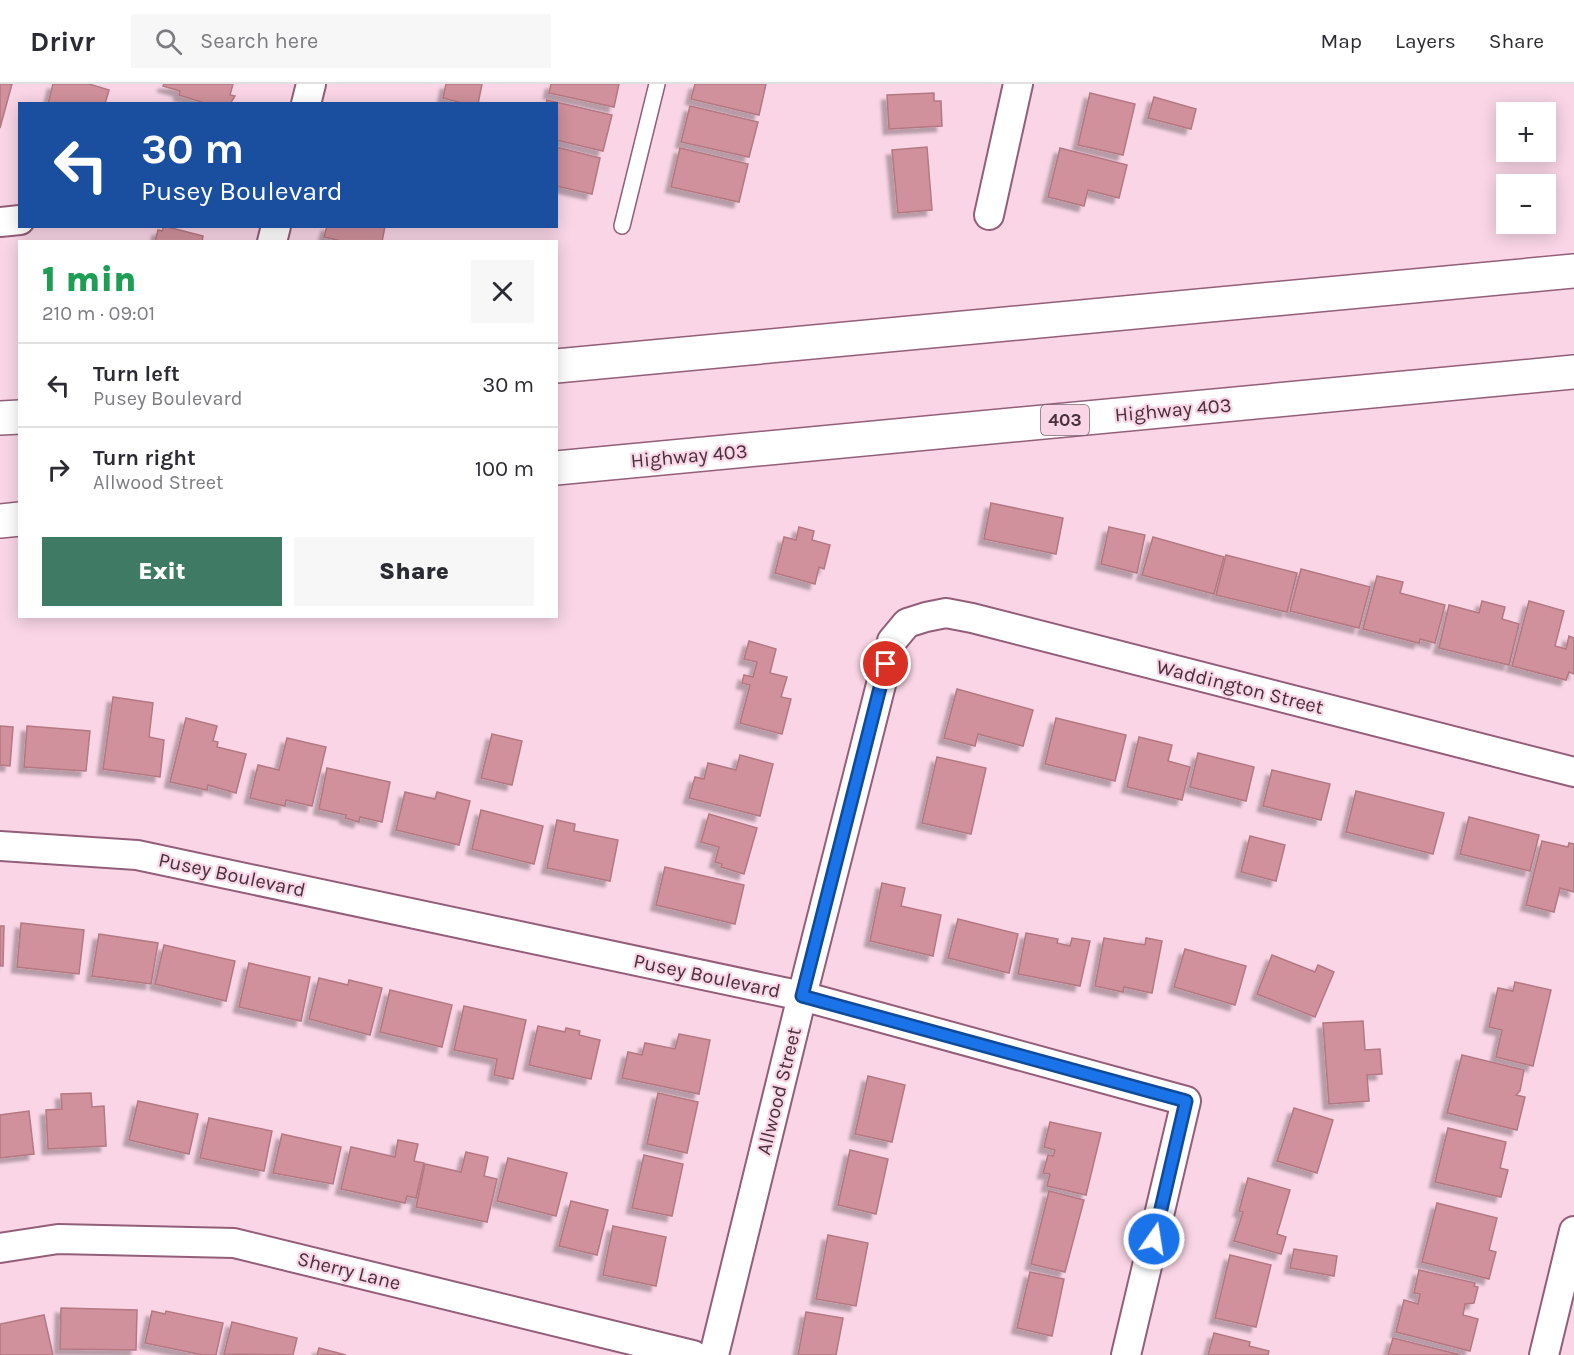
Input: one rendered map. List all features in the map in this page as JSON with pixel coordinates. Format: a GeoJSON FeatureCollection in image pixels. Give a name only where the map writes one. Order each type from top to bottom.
{"type":"FeatureCollection","features":[{"type":"Feature","properties":{"kind":"highway"},"geometry":{"type":"LineString","coordinates":[[558,366],[1574,272]]}},
{"type":"Feature","properties":{"kind":"highway","name":"Highway 403"},"geometry":{"type":"LineString","coordinates":[[558,468],[1574,372]]}},
{"type":"Feature","properties":{"kind":"highway"},"geometry":{"type":"LineString","coordinates":[[0,418],[18,417]]}},
{"type":"Feature","properties":{"kind":"highway"},"geometry":{"type":"LineString","coordinates":[[0,520],[18,519]]}},
{"type":"Feature","properties":{"kind":"street"},"geometry":{"type":"LineString","coordinates":[[306,102],[311,84]]}},
{"type":"Feature","properties":{"kind":"street"},"geometry":{"type":"LineString","coordinates":[[989,215],[1018,84]]}},
{"type":"Feature","properties":{"kind":"street"},"geometry":{"type":"LineString","coordinates":[[0,222],[18,220]]}},
{"type":"Feature","properties":{"kind":"street","name":"Waddington Street"},"geometry":{"type":"LineString","coordinates":[[907,624],[946,613],[972,618],[1574,772]]}},
{"type":"Feature","properties":{"kind":"street","name":"Allwood Street"},"geometry":{"type":"LineString","coordinates":[[714,1355],[892,641],[907,624]]}},
{"type":"Feature","properties":{"kind":"street","name":"Pusey Boulevard"},"geometry":{"type":"LineString","coordinates":[[0,846],[137,855],[802,996],[1186,1101],[1126,1355]]}},
{"type":"Feature","properties":{"kind":"street"},"geometry":{"type":"LineString","coordinates":[[1544,1355],[1574,1231]]}},
{"type":"Feature","properties":{"kind":"street","name":"Sherry Lane"},"geometry":{"type":"LineString","coordinates":[[0,1248],[58,1239],[234,1243],[693,1355]]}},
{"type":"Feature","properties":{"kind":"lane"},"geometry":{"type":"LineString","coordinates":[[622,226],[657,84]]}},
{"type":"Feature","properties":{"kind":"building"},"geometry":{"type":"Polygon","coordinates":[[[0,84],[12,84],[0,128],[0,84]]]}},
{"type":"Feature","properties":{"kind":"building"},"geometry":{"type":"Polygon","coordinates":[[[53,84],[89,84],[109,90],[106,102],[48,102],[53,84]]]}},
{"type":"Feature","properties":{"kind":"building"},"geometry":{"type":"Polygon","coordinates":[[[164,84],[233,84],[230,95],[235,96],[231,102],[202,102],[179,95],[180,91],[163,86],[164,84]]]}},
{"type":"Feature","properties":{"kind":"building"},"geometry":{"type":"Polygon","coordinates":[[[446,84],[482,84],[478,102],[458,102],[443,98],[446,84]]]}},
{"type":"Feature","properties":{"kind":"building"},"geometry":{"type":"Polygon","coordinates":[[[551,84],[619,84],[614,107],[549,93],[551,84]]]}},
{"type":"Feature","properties":{"kind":"building"},"geometry":{"type":"Polygon","coordinates":[[[695,84],[766,84],[759,115],[691,99],[695,84]]]}},
{"type":"Feature","properties":{"kind":"building"},"geometry":{"type":"Polygon","coordinates":[[[934,93],[934,101],[941,101],[942,126],[889,129],[887,95],[934,93]]]}},
{"type":"Feature","properties":{"kind":"building"},"geometry":{"type":"Polygon","coordinates":[[[1090,93],[1135,104],[1123,155],[1078,145],[1090,93]]]}},
{"type":"Feature","properties":{"kind":"building"},"geometry":{"type":"Polygon","coordinates":[[[1154,97],[1196,109],[1191,129],[1148,118],[1154,97]]]}},
{"type":"Feature","properties":{"kind":"building"},"geometry":{"type":"Polygon","coordinates":[[[558,103],[612,115],[603,151],[558,140],[558,103]]]}},
{"type":"Feature","properties":{"kind":"building"},"geometry":{"type":"Polygon","coordinates":[[[690,106],[758,122],[749,157],[681,142],[690,106]]]}},
{"type":"Feature","properties":{"kind":"building"},"geometry":{"type":"Polygon","coordinates":[[[927,147],[932,210],[898,213],[892,150],[927,147]]]}},
{"type":"Feature","properties":{"kind":"building"},"geometry":{"type":"Polygon","coordinates":[[[558,148],[600,158],[592,194],[558,186],[558,148]]]}},
{"type":"Feature","properties":{"kind":"building"},"geometry":{"type":"Polygon","coordinates":[[[680,148],[748,164],[739,202],[671,187],[680,148]]]}},
{"type":"Feature","properties":{"kind":"building"},"geometry":{"type":"Polygon","coordinates":[[[1060,148],[1127,165],[1119,198],[1088,190],[1084,206],[1048,197],[1060,148]]]}},
{"type":"Feature","properties":{"kind":"building"},"geometry":{"type":"Polygon","coordinates":[[[163,228],[172,228],[203,236],[202,240],[156,240],[158,230],[162,231],[163,228]]]}},
{"type":"Feature","properties":{"kind":"building"},"geometry":{"type":"Polygon","coordinates":[[[326,228],[385,228],[382,240],[337,240],[324,237],[326,228]]]}},
{"type":"Feature","properties":{"kind":"building"},"geometry":{"type":"Polygon","coordinates":[[[991,503],[1063,518],[1056,554],[984,539],[991,503]]]}},
{"type":"Feature","properties":{"kind":"building"},"geometry":{"type":"Polygon","coordinates":[[[799,527],[814,531],[812,540],[830,545],[824,569],[819,567],[815,584],[775,573],[784,537],[796,540],[799,527]]]}},
{"type":"Feature","properties":{"kind":"building"},"geometry":{"type":"Polygon","coordinates":[[[1109,527],[1145,535],[1137,573],[1101,564],[1109,527]]]}},
{"type":"Feature","properties":{"kind":"building"},"geometry":{"type":"Polygon","coordinates":[[[1153,537],[1224,557],[1214,594],[1142,575],[1153,537]]]}},
{"type":"Feature","properties":{"kind":"building"},"geometry":{"type":"Polygon","coordinates":[[[1226,555],[1297,573],[1287,612],[1216,595],[1226,555]]]}},
{"type":"Feature","properties":{"kind":"building"},"geometry":{"type":"Polygon","coordinates":[[[1301,569],[1370,587],[1359,628],[1290,611],[1301,569]]]}},
{"type":"Feature","properties":{"kind":"building"},"geometry":{"type":"Polygon","coordinates":[[[1377,576],[1403,582],[1400,593],[1445,605],[1435,643],[1420,639],[1419,643],[1363,629],[1377,576]]]}},
{"type":"Feature","properties":{"kind":"building"},"geometry":{"type":"Polygon","coordinates":[[[1482,601],[1505,607],[1502,619],[1519,624],[1509,665],[1439,648],[1449,605],[1479,613],[1482,601]]]}},
{"type":"Feature","properties":{"kind":"building"},"geometry":{"type":"Polygon","coordinates":[[[1529,601],[1564,611],[1555,646],[1566,649],[1569,636],[1574,638],[1574,674],[1569,672],[1566,680],[1512,666],[1529,601]]]}},
{"type":"Feature","properties":{"kind":"building"},"geometry":{"type":"Polygon","coordinates":[[[749,641],[776,649],[770,673],[787,677],[781,697],[791,699],[782,734],[740,723],[750,685],[742,683],[744,675],[753,677],[757,662],[744,659],[749,641]]]}},
{"type":"Feature","properties":{"kind":"building"},"geometry":{"type":"Polygon","coordinates":[[[957,689],[1033,710],[1023,746],[978,734],[975,746],[944,738],[957,689]]]}},
{"type":"Feature","properties":{"kind":"building"},"geometry":{"type":"Polygon","coordinates":[[[113,697],[153,703],[149,737],[164,740],[160,777],[103,769],[113,697]]]}},
{"type":"Feature","properties":{"kind":"building"},"geometry":{"type":"Polygon","coordinates":[[[186,718],[217,726],[213,741],[218,742],[217,747],[246,754],[236,793],[208,785],[207,790],[170,782],[186,718]]]}},
{"type":"Feature","properties":{"kind":"building"},"geometry":{"type":"Polygon","coordinates":[[[1056,718],[1126,735],[1115,781],[1045,764],[1056,718]]]}},
{"type":"Feature","properties":{"kind":"building"},"geometry":{"type":"Polygon","coordinates":[[[0,726],[13,727],[10,766],[0,765],[0,726]]]}},
{"type":"Feature","properties":{"kind":"building"},"geometry":{"type":"Polygon","coordinates":[[[27,726],[90,731],[86,771],[24,767],[27,726]]]}},
{"type":"Feature","properties":{"kind":"building"},"geometry":{"type":"Polygon","coordinates":[[[492,734],[522,741],[512,785],[481,778],[492,734]]]}},
{"type":"Feature","properties":{"kind":"building"},"geometry":{"type":"Polygon","coordinates":[[[1139,737],[1172,745],[1168,761],[1190,767],[1182,800],[1127,787],[1139,737]]]}},
{"type":"Feature","properties":{"kind":"building"},"geometry":{"type":"Polygon","coordinates":[[[287,738],[326,747],[312,806],[286,800],[285,806],[250,798],[258,765],[279,770],[287,738]]]}},
{"type":"Feature","properties":{"kind":"building"},"geometry":{"type":"Polygon","coordinates":[[[1198,753],[1254,767],[1246,801],[1190,787],[1198,753]]]}},
{"type":"Feature","properties":{"kind":"building"},"geometry":{"type":"Polygon","coordinates":[[[740,755],[773,764],[760,816],[689,798],[695,777],[704,779],[708,763],[736,770],[740,755]]]}},
{"type":"Feature","properties":{"kind":"building"},"geometry":{"type":"Polygon","coordinates":[[[937,757],[986,768],[971,834],[922,823],[937,757]]]}},
{"type":"Feature","properties":{"kind":"building"},"geometry":{"type":"Polygon","coordinates":[[[327,768],[390,782],[382,822],[360,817],[359,822],[345,818],[346,815],[319,809],[327,768]]]}},
{"type":"Feature","properties":{"kind":"building"},"geometry":{"type":"Polygon","coordinates":[[[1272,770],[1330,784],[1321,820],[1263,806],[1272,770]]]}},
{"type":"Feature","properties":{"kind":"building"},"geometry":{"type":"Polygon","coordinates":[[[1356,791],[1444,813],[1433,854],[1346,832],[1356,791]]]}},
{"type":"Feature","properties":{"kind":"building"},"geometry":{"type":"Polygon","coordinates":[[[405,792],[435,799],[437,792],[470,801],[459,845],[396,830],[405,792]]]}},
{"type":"Feature","properties":{"kind":"building"},"geometry":{"type":"Polygon","coordinates":[[[481,810],[543,826],[534,864],[472,849],[481,810]]]}},
{"type":"Feature","properties":{"kind":"building"},"geometry":{"type":"Polygon","coordinates":[[[709,814],[757,828],[744,874],[721,867],[722,864],[715,862],[719,847],[701,842],[709,814]]]}},
{"type":"Feature","properties":{"kind":"building"},"geometry":{"type":"Polygon","coordinates":[[[1469,817],[1539,835],[1530,871],[1460,854],[1469,817]]]}},
{"type":"Feature","properties":{"kind":"building"},"geometry":{"type":"Polygon","coordinates":[[[557,820],[575,824],[574,831],[618,840],[610,881],[547,868],[557,820]]]}},
{"type":"Feature","properties":{"kind":"building"},"geometry":{"type":"Polygon","coordinates":[[[1250,836],[1285,845],[1276,881],[1241,872],[1250,836]]]}},
{"type":"Feature","properties":{"kind":"building"},"geometry":{"type":"Polygon","coordinates":[[[1542,841],[1568,847],[1569,843],[1574,844],[1574,892],[1560,888],[1554,912],[1526,905],[1542,841]]]}},
{"type":"Feature","properties":{"kind":"building"},"geometry":{"type":"Polygon","coordinates":[[[665,867],[744,885],[735,924],[656,905],[665,867]]]}},
{"type":"Feature","properties":{"kind":"building"},"geometry":{"type":"Polygon","coordinates":[[[882,883],[905,888],[901,906],[941,915],[933,956],[870,941],[882,883]]]}},
{"type":"Feature","properties":{"kind":"building"},"geometry":{"type":"Polygon","coordinates":[[[958,919],[1018,934],[1009,973],[948,958],[958,919]]]}},
{"type":"Feature","properties":{"kind":"building"},"geometry":{"type":"Polygon","coordinates":[[[21,923],[84,930],[79,974],[17,967],[21,923]]]}},
{"type":"Feature","properties":{"kind":"building"},"geometry":{"type":"Polygon","coordinates":[[[0,926],[4,926],[3,966],[0,966],[0,926]]]}},
{"type":"Feature","properties":{"kind":"building"},"geometry":{"type":"Polygon","coordinates":[[[1026,933],[1058,939],[1057,943],[1070,946],[1072,938],[1090,941],[1080,986],[1018,974],[1026,933]]]}},
{"type":"Feature","properties":{"kind":"building"},"geometry":{"type":"Polygon","coordinates":[[[99,934],[158,943],[151,984],[92,976],[99,934]]]}},
{"type":"Feature","properties":{"kind":"building"},"geometry":{"type":"Polygon","coordinates":[[[1104,938],[1145,945],[1146,938],[1162,941],[1152,993],[1124,987],[1123,992],[1095,986],[1104,938]]]}},
{"type":"Feature","properties":{"kind":"building"},"geometry":{"type":"Polygon","coordinates":[[[164,945],[235,961],[226,1001],[155,984],[164,945]]]}},
{"type":"Feature","properties":{"kind":"building"},"geometry":{"type":"Polygon","coordinates":[[[1185,949],[1246,966],[1235,1005],[1174,987],[1185,949]]]}},
{"type":"Feature","properties":{"kind":"building"},"geometry":{"type":"Polygon","coordinates":[[[1272,955],[1315,972],[1318,965],[1334,972],[1315,1017],[1257,994],[1272,955]]]}},
{"type":"Feature","properties":{"kind":"building"},"geometry":{"type":"Polygon","coordinates":[[[249,963],[310,977],[301,1021],[239,1007],[249,963]]]}},
{"type":"Feature","properties":{"kind":"building"},"geometry":{"type":"Polygon","coordinates":[[[319,978],[348,985],[349,980],[382,988],[370,1035],[309,1019],[319,978]]]}},
{"type":"Feature","properties":{"kind":"building"},"geometry":{"type":"Polygon","coordinates":[[[1515,982],[1551,990],[1533,1066],[1496,1057],[1502,1030],[1489,1027],[1498,988],[1513,991],[1515,982]]]}},
{"type":"Feature","properties":{"kind":"building"},"geometry":{"type":"Polygon","coordinates":[[[390,990],[452,1005],[442,1047],[380,1032],[390,990]]]}},
{"type":"Feature","properties":{"kind":"building"},"geometry":{"type":"Polygon","coordinates":[[[464,1006],[526,1020],[513,1079],[494,1075],[497,1059],[454,1050],[464,1006]]]}},
{"type":"Feature","properties":{"kind":"building"},"geometry":{"type":"Polygon","coordinates":[[[1363,1021],[1365,1050],[1380,1049],[1382,1074],[1367,1075],[1369,1101],[1329,1104],[1323,1023],[1363,1021]]]}},
{"type":"Feature","properties":{"kind":"building"},"geometry":{"type":"Polygon","coordinates":[[[538,1026],[565,1032],[566,1028],[580,1031],[579,1035],[600,1040],[591,1079],[529,1065],[538,1026]]]}},
{"type":"Feature","properties":{"kind":"building"},"geometry":{"type":"Polygon","coordinates":[[[679,1034],[710,1040],[699,1094],[622,1078],[628,1052],[642,1055],[645,1043],[675,1049],[679,1034]]]}},
{"type":"Feature","properties":{"kind":"building"},"geometry":{"type":"Polygon","coordinates":[[[1462,1055],[1524,1070],[1520,1091],[1516,1095],[1525,1097],[1517,1130],[1447,1113],[1462,1055]]]}},
{"type":"Feature","properties":{"kind":"building"},"geometry":{"type":"Polygon","coordinates":[[[868,1076],[905,1085],[892,1142],[855,1134],[868,1076]]]}},
{"type":"Feature","properties":{"kind":"building"},"geometry":{"type":"Polygon","coordinates":[[[91,1093],[92,1107],[104,1106],[106,1146],[48,1149],[46,1110],[62,1109],[61,1094],[91,1093]]]}},
{"type":"Feature","properties":{"kind":"building"},"geometry":{"type":"Polygon","coordinates":[[[658,1093],[698,1102],[687,1153],[647,1144],[658,1093]]]}},
{"type":"Feature","properties":{"kind":"building"},"geometry":{"type":"Polygon","coordinates":[[[138,1101],[198,1114],[189,1154],[129,1140],[138,1101]]]}},
{"type":"Feature","properties":{"kind":"building"},"geometry":{"type":"Polygon","coordinates":[[[1294,1108],[1333,1120],[1317,1173],[1277,1161],[1294,1108]]]}},
{"type":"Feature","properties":{"kind":"building"},"geometry":{"type":"Polygon","coordinates":[[[29,1111],[34,1154],[0,1158],[0,1115],[29,1111]]]}},
{"type":"Feature","properties":{"kind":"building"},"geometry":{"type":"Polygon","coordinates":[[[209,1118],[272,1131],[264,1171],[200,1158],[209,1118]]]}},
{"type":"Feature","properties":{"kind":"building"},"geometry":{"type":"Polygon","coordinates":[[[1050,1122],[1101,1133],[1086,1195],[1047,1186],[1050,1174],[1043,1173],[1048,1155],[1053,1156],[1055,1150],[1044,1147],[1050,1122]]]}},
{"type":"Feature","properties":{"kind":"building"},"geometry":{"type":"Polygon","coordinates":[[[1448,1128],[1506,1142],[1500,1168],[1508,1170],[1501,1197],[1435,1182],[1448,1128]]]}},
{"type":"Feature","properties":{"kind":"building"},"geometry":{"type":"Polygon","coordinates":[[[282,1134],[341,1147],[333,1184],[273,1173],[282,1134]]]}},
{"type":"Feature","properties":{"kind":"building"},"geometry":{"type":"Polygon","coordinates":[[[398,1140],[418,1144],[414,1161],[424,1163],[416,1198],[407,1196],[405,1203],[341,1189],[351,1147],[395,1157],[398,1140]]]}},
{"type":"Feature","properties":{"kind":"building"},"geometry":{"type":"Polygon","coordinates":[[[850,1150],[888,1159],[876,1214],[838,1205],[850,1150]]]}},
{"type":"Feature","properties":{"kind":"building"},"geometry":{"type":"Polygon","coordinates":[[[466,1152],[488,1157],[484,1176],[497,1179],[487,1222],[416,1207],[425,1164],[461,1172],[466,1152]]]}},
{"type":"Feature","properties":{"kind":"building"},"geometry":{"type":"Polygon","coordinates":[[[644,1155],[683,1164],[672,1216],[632,1208],[644,1155]]]}},
{"type":"Feature","properties":{"kind":"building"},"geometry":{"type":"Polygon","coordinates":[[[508,1158],[567,1173],[556,1216],[497,1201],[508,1158]]]}},
{"type":"Feature","properties":{"kind":"building"},"geometry":{"type":"Polygon","coordinates":[[[1248,1178],[1290,1190],[1277,1234],[1286,1237],[1281,1254],[1234,1241],[1243,1212],[1239,1211],[1248,1178]]]}},
{"type":"Feature","properties":{"kind":"building"},"geometry":{"type":"Polygon","coordinates":[[[1049,1191],[1084,1200],[1065,1272],[1031,1264],[1049,1191]]]}},
{"type":"Feature","properties":{"kind":"building"},"geometry":{"type":"Polygon","coordinates":[[[571,1201],[608,1210],[597,1255],[559,1246],[571,1201]]]}},
{"type":"Feature","properties":{"kind":"building"},"geometry":{"type":"Polygon","coordinates":[[[1437,1203],[1497,1218],[1489,1250],[1496,1252],[1489,1279],[1422,1262],[1437,1203]]]}},
{"type":"Feature","properties":{"kind":"building"},"geometry":{"type":"Polygon","coordinates":[[[613,1226],[666,1237],[656,1286],[603,1275],[613,1226]]]}},
{"type":"Feature","properties":{"kind":"building"},"geometry":{"type":"Polygon","coordinates":[[[828,1235],[868,1243],[856,1306],[816,1299],[828,1235]]]}},
{"type":"Feature","properties":{"kind":"building"},"geometry":{"type":"Polygon","coordinates":[[[1294,1249],[1337,1256],[1334,1276],[1290,1268],[1294,1249]]]}},
{"type":"Feature","properties":{"kind":"building"},"geometry":{"type":"Polygon","coordinates":[[[1230,1255],[1271,1265],[1256,1327],[1215,1318],[1230,1255]]]}},
{"type":"Feature","properties":{"kind":"building"},"geometry":{"type":"Polygon","coordinates":[[[1419,1270],[1475,1283],[1474,1286],[1478,1287],[1474,1303],[1465,1304],[1463,1315],[1478,1319],[1470,1351],[1396,1332],[1404,1300],[1418,1304],[1420,1294],[1414,1293],[1419,1270]]]}},
{"type":"Feature","properties":{"kind":"building"},"geometry":{"type":"Polygon","coordinates":[[[1030,1272],[1064,1279],[1052,1336],[1017,1328],[1030,1272]]]}},
{"type":"Feature","properties":{"kind":"building"},"geometry":{"type":"Polygon","coordinates":[[[61,1308],[137,1310],[136,1350],[60,1349],[61,1308]]]}},
{"type":"Feature","properties":{"kind":"building"},"geometry":{"type":"Polygon","coordinates":[[[152,1311],[165,1314],[166,1311],[223,1323],[216,1355],[203,1355],[145,1343],[152,1311]]]}},
{"type":"Feature","properties":{"kind":"building"},"geometry":{"type":"Polygon","coordinates":[[[806,1312],[843,1318],[836,1355],[798,1355],[806,1312]]]}},
{"type":"Feature","properties":{"kind":"building"},"geometry":{"type":"Polygon","coordinates":[[[44,1315],[53,1355],[0,1355],[0,1324],[44,1315]]]}},
{"type":"Feature","properties":{"kind":"building"},"geometry":{"type":"Polygon","coordinates":[[[232,1322],[297,1338],[293,1355],[224,1354],[232,1322]]]}},
{"type":"Feature","properties":{"kind":"building"},"geometry":{"type":"Polygon","coordinates":[[[1214,1333],[1250,1342],[1249,1346],[1269,1351],[1268,1355],[1208,1355],[1214,1333]]]}},
{"type":"Feature","properties":{"kind":"building"},"geometry":{"type":"Polygon","coordinates":[[[1393,1338],[1461,1355],[1388,1355],[1393,1338]]]}},
{"type":"Feature","properties":{"kind":"building"},"geometry":{"type":"Polygon","coordinates":[[[319,1348],[346,1355],[317,1355],[319,1348]]]}},
{"type":"Feature","properties":{"kind":"route"},"geometry":{"type":"LineString","coordinates":[[886,664],[802,996],[1186,1101],[1154,1239]]}}]}
